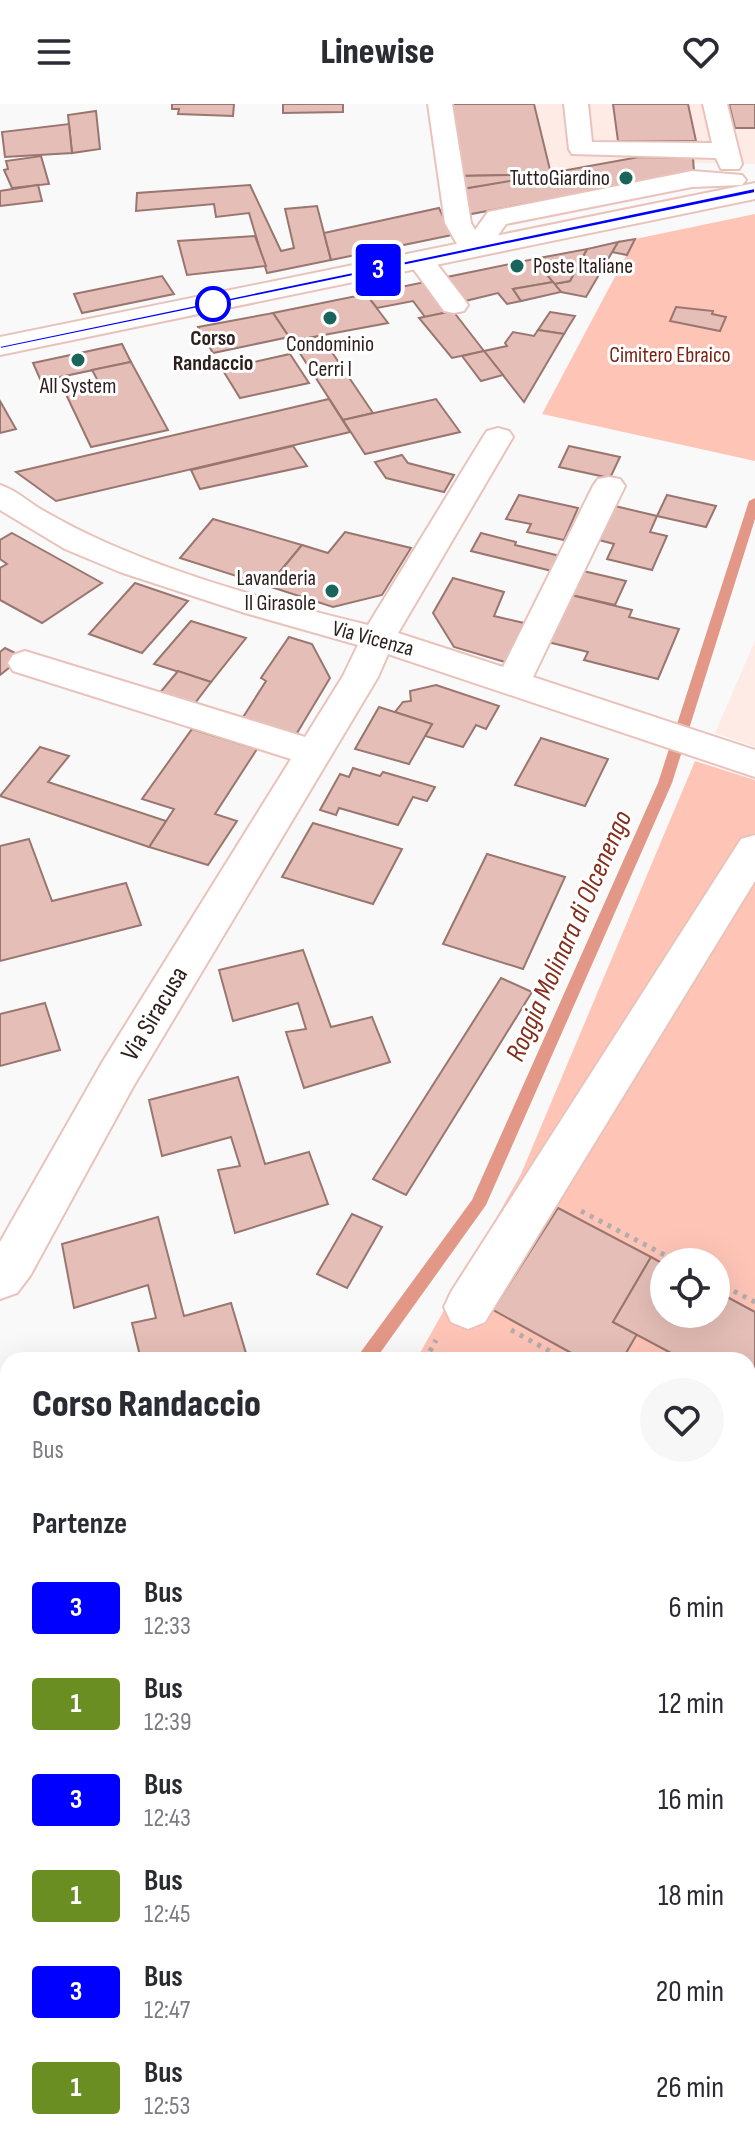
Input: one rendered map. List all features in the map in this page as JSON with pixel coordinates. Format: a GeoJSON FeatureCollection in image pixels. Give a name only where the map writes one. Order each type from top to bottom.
{"type":"FeatureCollection","features":[{"type":"Feature","properties":{"kind":"street"},"geometry":{"type":"LineString","coordinates":[[440,104],[458,223],[473,250]]}},
{"type":"Feature","properties":{"kind":"street"},"geometry":{"type":"LineString","coordinates":[[576,104],[581,149],[726,151]]}},
{"type":"Feature","properties":{"kind":"street"},"geometry":{"type":"LineString","coordinates":[[0,346],[473,250],[745,188],[726,151],[715,104]]}},
{"type":"Feature","properties":{"kind":"street"},"geometry":{"type":"LineString","coordinates":[[421,261],[454,305]]}},
{"type":"Feature","properties":{"kind":"street","name":"Via Siracusa"},"geometry":{"type":"LineString","coordinates":[[0,1278],[14,1261],[118,1074],[360,677],[377,638],[498,437]]}},
{"type":"Feature","properties":{"kind":"street"},"geometry":{"type":"LineString","coordinates":[[513,682],[609,486]]}},
{"type":"Feature","properties":{"kind":"street","name":"Via Vicenza"},"geometry":{"type":"LineString","coordinates":[[0,495],[24,515],[157,574],[322,625],[377,638],[755,764]]}},
{"type":"Feature","properties":{"kind":"street"},"geometry":{"type":"LineString","coordinates":[[25,663],[314,753]]}},
{"type":"Feature","properties":{"kind":"street"},"geometry":{"type":"LineString","coordinates":[[468,1307],[755,849]]}},
{"type":"Feature","properties":{"kind":"path"},"geometry":{"type":"LineString","coordinates":[[541,1190],[651,1248]]}},
{"type":"Feature","properties":{"kind":"path"},"geometry":{"type":"LineString","coordinates":[[730,1289],[755,1302]]}},
{"type":"Feature","properties":{"kind":"path"},"geometry":{"type":"LineString","coordinates":[[468,1307],[551,1352]]}},
{"type":"Feature","properties":{"kind":"shaded area"},"geometry":{"type":"Polygon","coordinates":[[[448,104],[755,104],[755,164],[694,163],[692,158],[639,157],[551,174],[448,104]]]}},
{"type":"Feature","properties":{"kind":"shaded area"},"geometry":{"type":"Polygon","coordinates":[[[755,641],[755,747],[715,733],[755,641]]]}},
{"type":"Feature","properties":{"kind":"green space","name":"Cimitero Ebraico"},"geometry":{"type":"Polygon","coordinates":[[[755,214],[755,461],[542,414],[635,239],[755,214]]]}},
{"type":"Feature","properties":{"kind":"green space"},"geometry":{"type":"Polygon","coordinates":[[[695,761],[755,780],[755,1352],[421,1352],[521,1174],[695,761]]]}},
{"type":"Feature","properties":{"kind":"building"},"geometry":{"type":"Polygon","coordinates":[[[172,104],[234,104],[233,116],[178,114],[179,109],[172,109],[172,104]]]}},
{"type":"Feature","properties":{"kind":"building"},"geometry":{"type":"Polygon","coordinates":[[[283,104],[343,104],[343,112],[283,113],[283,104]]]}},
{"type":"Feature","properties":{"kind":"building"},"geometry":{"type":"Polygon","coordinates":[[[448,104],[534,104],[551,174],[460,176],[448,104]]]}},
{"type":"Feature","properties":{"kind":"building"},"geometry":{"type":"Polygon","coordinates":[[[613,104],[688,104],[696,141],[618,141],[613,104]]]}},
{"type":"Feature","properties":{"kind":"building"},"geometry":{"type":"Polygon","coordinates":[[[729,104],[755,104],[755,128],[735,128],[729,104]]]}},
{"type":"Feature","properties":{"kind":"building"},"geometry":{"type":"Polygon","coordinates":[[[96,111],[100,149],[72,153],[68,115],[96,111]]]}},
{"type":"Feature","properties":{"kind":"building"},"geometry":{"type":"Polygon","coordinates":[[[69,124],[72,153],[5,157],[2,132],[69,124]]]}},
{"type":"Feature","properties":{"kind":"building"},"geometry":{"type":"Polygon","coordinates":[[[41,156],[49,184],[12,188],[4,170],[8,169],[6,161],[41,156]]]}},
{"type":"Feature","properties":{"kind":"building"},"geometry":{"type":"Polygon","coordinates":[[[639,157],[693,158],[694,172],[466,215],[462,189],[639,157]]]}},
{"type":"Feature","properties":{"kind":"building"},"geometry":{"type":"Polygon","coordinates":[[[551,174],[462,189],[460,176],[551,174]]]}},
{"type":"Feature","properties":{"kind":"building"},"geometry":{"type":"Polygon","coordinates":[[[38,185],[42,201],[0,206],[0,191],[38,185]]]}},
{"type":"Feature","properties":{"kind":"building"},"geometry":{"type":"Polygon","coordinates":[[[250,185],[281,251],[294,248],[285,209],[317,206],[331,260],[267,273],[249,213],[216,217],[214,204],[136,211],[137,193],[250,185]]]}},
{"type":"Feature","properties":{"kind":"building"},"geometry":{"type":"Polygon","coordinates":[[[439,208],[452,235],[331,260],[324,233],[439,208]]]}},
{"type":"Feature","properties":{"kind":"building"},"geometry":{"type":"Polygon","coordinates":[[[255,236],[266,266],[187,275],[178,241],[255,236]]]}},
{"type":"Feature","properties":{"kind":"building"},"geometry":{"type":"Polygon","coordinates":[[[635,239],[627,255],[612,252],[618,242],[635,239]]]}},
{"type":"Feature","properties":{"kind":"building"},"geometry":{"type":"Polygon","coordinates":[[[618,242],[586,297],[561,292],[554,284],[570,281],[587,249],[618,242]]]}},
{"type":"Feature","properties":{"kind":"building"},"geometry":{"type":"Polygon","coordinates":[[[587,249],[570,281],[554,284],[534,259],[587,249]]]}},
{"type":"Feature","properties":{"kind":"building"},"geometry":{"type":"Polygon","coordinates":[[[534,259],[553,282],[513,289],[521,301],[507,304],[498,293],[465,301],[447,277],[534,259]]]}},
{"type":"Feature","properties":{"kind":"building"},"geometry":{"type":"Polygon","coordinates":[[[162,276],[174,294],[82,313],[74,294],[162,276]]]}},
{"type":"Feature","properties":{"kind":"building"},"geometry":{"type":"Polygon","coordinates":[[[430,281],[453,311],[425,317],[413,301],[377,308],[366,294],[430,281]]]}},
{"type":"Feature","properties":{"kind":"building"},"geometry":{"type":"Polygon","coordinates":[[[553,282],[561,292],[521,301],[513,289],[553,282]]]}},
{"type":"Feature","properties":{"kind":"building","name":"Condominio Cerri I"},"geometry":{"type":"Polygon","coordinates":[[[366,294],[388,323],[292,341],[273,313],[366,294]]]}},
{"type":"Feature","properties":{"kind":"building"},"geometry":{"type":"Polygon","coordinates":[[[676,307],[713,311],[712,314],[726,317],[720,331],[670,321],[676,307]]]}},
{"type":"Feature","properties":{"kind":"building"},"geometry":{"type":"Polygon","coordinates":[[[453,311],[484,351],[452,358],[419,318],[453,311]]]}},
{"type":"Feature","properties":{"kind":"building"},"geometry":{"type":"Polygon","coordinates":[[[550,312],[575,316],[564,334],[538,330],[550,312]]]}},
{"type":"Feature","properties":{"kind":"building"},"geometry":{"type":"Polygon","coordinates":[[[273,313],[289,337],[213,353],[198,327],[273,313]]]}},
{"type":"Feature","properties":{"kind":"building"},"geometry":{"type":"Polygon","coordinates":[[[538,330],[564,334],[524,402],[484,351],[507,346],[505,343],[513,332],[534,336],[538,330]]]}},
{"type":"Feature","properties":{"kind":"building"},"geometry":{"type":"Polygon","coordinates":[[[321,336],[373,413],[343,420],[292,341],[321,336]]]}},
{"type":"Feature","properties":{"kind":"building"},"geometry":{"type":"Polygon","coordinates":[[[122,344],[131,362],[41,381],[33,363],[122,344]]]}},
{"type":"Feature","properties":{"kind":"building"},"geometry":{"type":"Polygon","coordinates":[[[484,351],[503,375],[481,381],[462,356],[484,351]]]}},
{"type":"Feature","properties":{"kind":"building"},"geometry":{"type":"Polygon","coordinates":[[[290,354],[309,383],[240,398],[222,369],[290,354]]]}},
{"type":"Feature","properties":{"kind":"building"},"geometry":{"type":"Polygon","coordinates":[[[131,362],[168,430],[91,447],[63,388],[98,381],[92,370],[131,362]]]}},
{"type":"Feature","properties":{"kind":"building"},"geometry":{"type":"Polygon","coordinates":[[[329,399],[350,432],[56,501],[16,472],[329,399]]]}},
{"type":"Feature","properties":{"kind":"building"},"geometry":{"type":"Polygon","coordinates":[[[436,399],[460,432],[365,454],[343,420],[436,399]]]}},
{"type":"Feature","properties":{"kind":"building"},"geometry":{"type":"Polygon","coordinates":[[[0,401],[16,429],[0,433],[0,401]]]}},
{"type":"Feature","properties":{"kind":"building"},"geometry":{"type":"Polygon","coordinates":[[[293,446],[307,466],[200,489],[191,470],[293,446]]]}},
{"type":"Feature","properties":{"kind":"building"},"geometry":{"type":"Polygon","coordinates":[[[569,446],[620,457],[610,478],[559,467],[569,446]]]}},
{"type":"Feature","properties":{"kind":"building"},"geometry":{"type":"Polygon","coordinates":[[[402,455],[408,463],[454,475],[444,492],[386,478],[375,462],[402,455]]]}},
{"type":"Feature","properties":{"kind":"building"},"geometry":{"type":"Polygon","coordinates":[[[519,495],[578,508],[564,540],[527,532],[531,524],[506,519],[519,495]]]}},
{"type":"Feature","properties":{"kind":"building"},"geometry":{"type":"Polygon","coordinates":[[[667,495],[716,506],[706,527],[657,516],[667,495]]]}},
{"type":"Feature","properties":{"kind":"building"},"geometry":{"type":"Polygon","coordinates":[[[615,506],[657,516],[650,532],[667,536],[652,570],[607,559],[614,544],[599,540],[615,506]]]}},
{"type":"Feature","properties":{"kind":"building"},"geometry":{"type":"Polygon","coordinates":[[[213,519],[302,545],[268,586],[180,558],[213,519]]]}},
{"type":"Feature","properties":{"kind":"building"},"geometry":{"type":"Polygon","coordinates":[[[345,532],[411,548],[382,595],[333,607],[268,586],[302,545],[328,553],[345,532]]]}},
{"type":"Feature","properties":{"kind":"building"},"geometry":{"type":"Polygon","coordinates":[[[12,533],[102,583],[42,623],[0,600],[0,568],[7,564],[0,559],[0,540],[12,533]]]}},
{"type":"Feature","properties":{"kind":"building"},"geometry":{"type":"Polygon","coordinates":[[[481,533],[560,556],[552,571],[471,551],[481,533]]]}},
{"type":"Feature","properties":{"kind":"building"},"geometry":{"type":"Polygon","coordinates":[[[579,570],[626,581],[615,605],[567,594],[579,570]]]}},
{"type":"Feature","properties":{"kind":"building"},"geometry":{"type":"Polygon","coordinates":[[[453,578],[504,592],[494,616],[524,623],[505,662],[454,647],[433,613],[453,578]]]}},
{"type":"Feature","properties":{"kind":"building"},"geometry":{"type":"Polygon","coordinates":[[[135,583],[188,601],[142,653],[89,634],[135,583]]]}},
{"type":"Feature","properties":{"kind":"building"},"geometry":{"type":"Polygon","coordinates":[[[567,594],[632,610],[629,617],[679,629],[658,679],[584,660],[588,652],[544,641],[567,594]]]}},
{"type":"Feature","properties":{"kind":"building"},"geometry":{"type":"Polygon","coordinates":[[[191,621],[246,638],[211,682],[154,664],[191,621]]]}},
{"type":"Feature","properties":{"kind":"building"},"geometry":{"type":"Polygon","coordinates":[[[289,637],[312,644],[330,678],[294,738],[240,722],[266,681],[261,678],[289,637]]]}},
{"type":"Feature","properties":{"kind":"building"},"geometry":{"type":"Polygon","coordinates":[[[5,648],[23,657],[0,675],[0,652],[5,648]]]}},
{"type":"Feature","properties":{"kind":"building"},"geometry":{"type":"Polygon","coordinates":[[[178,671],[211,682],[192,707],[158,695],[178,671]]]}},
{"type":"Feature","properties":{"kind":"building"},"geometry":{"type":"Polygon","coordinates":[[[436,685],[499,706],[486,729],[476,725],[463,747],[425,736],[432,724],[395,712],[403,702],[411,701],[410,691],[436,685]]]}},
{"type":"Feature","properties":{"kind":"building"},"geometry":{"type":"Polygon","coordinates":[[[379,707],[432,724],[409,764],[355,749],[379,707]]]}},
{"type":"Feature","properties":{"kind":"building"},"geometry":{"type":"Polygon","coordinates":[[[192,729],[257,749],[215,814],[237,821],[208,865],[149,847],[174,809],[142,799],[192,729]]]}},
{"type":"Feature","properties":{"kind":"building"},"geometry":{"type":"Polygon","coordinates":[[[541,738],[608,759],[585,806],[515,785],[541,738]]]}},
{"type":"Feature","properties":{"kind":"building"},"geometry":{"type":"Polygon","coordinates":[[[40,747],[69,756],[48,782],[166,821],[149,847],[0,796],[40,747]]]}},
{"type":"Feature","properties":{"kind":"building"},"geometry":{"type":"Polygon","coordinates":[[[353,768],[380,776],[383,772],[435,787],[427,801],[413,797],[398,825],[339,808],[336,815],[320,810],[340,774],[349,777],[353,768]]]}},
{"type":"Feature","properties":{"kind":"building"},"geometry":{"type":"Polygon","coordinates":[[[313,823],[402,849],[373,904],[282,877],[313,823]]]}},
{"type":"Feature","properties":{"kind":"building"},"geometry":{"type":"Polygon","coordinates":[[[29,839],[52,901],[126,883],[141,925],[0,961],[0,846],[29,839]]]}},
{"type":"Feature","properties":{"kind":"building"},"geometry":{"type":"Polygon","coordinates":[[[487,854],[565,877],[523,969],[443,944],[487,854]]]}},
{"type":"Feature","properties":{"kind":"building"},"geometry":{"type":"Polygon","coordinates":[[[303,950],[331,1027],[372,1017],[390,1062],[304,1088],[286,1032],[306,1029],[298,1003],[233,1021],[219,970],[303,950]]]}},
{"type":"Feature","properties":{"kind":"building"},"geometry":{"type":"Polygon","coordinates":[[[501,978],[532,992],[406,1195],[373,1179],[501,978]]]}},
{"type":"Feature","properties":{"kind":"building"},"geometry":{"type":"Polygon","coordinates":[[[45,1003],[60,1050],[0,1066],[0,1014],[45,1003]]]}},
{"type":"Feature","properties":{"kind":"building"},"geometry":{"type":"Polygon","coordinates":[[[238,1077],[265,1164],[309,1152],[328,1204],[235,1233],[218,1170],[240,1166],[231,1137],[162,1156],[149,1100],[238,1077]]]}},
{"type":"Feature","properties":{"kind":"building"},"geometry":{"type":"Polygon","coordinates":[[[558,1208],[650,1256],[613,1322],[637,1334],[627,1352],[569,1352],[493,1310],[558,1208]]]}},
{"type":"Feature","properties":{"kind":"building"},"geometry":{"type":"Polygon","coordinates":[[[352,1214],[382,1227],[347,1288],[317,1274],[352,1214]]]}},
{"type":"Feature","properties":{"kind":"building"},"geometry":{"type":"Polygon","coordinates":[[[158,1217],[184,1316],[231,1303],[246,1352],[139,1352],[132,1323],[156,1318],[148,1285],[74,1308],[62,1244],[158,1217]]]}},
{"type":"Feature","properties":{"kind":"building"},"geometry":{"type":"Polygon","coordinates":[[[650,1259],[650,1328],[730,1328],[730,1299],[755,1312],[755,1352],[669,1352],[613,1322],[650,1259]]]}},
{"type":"Feature","properties":{"kind":"waterway","name":"Roggia Molinara di Olcenengo"},"geometry":{"type":"LineString","coordinates":[[370,1352],[478,1205],[665,783],[755,501]]}},
{"type":"Feature","properties":{"kind":"bus line","name":"3"},"geometry":{"type":"LineString","coordinates":[[0,346],[755,191]]}},
{"type":"Feature","properties":{"kind":"place","name":"TuttoGiardino"},"geometry":{"type":"Point","coordinates":[626,178]}},
{"type":"Feature","properties":{"kind":"place","name":"Poste Italiane"},"geometry":{"type":"Point","coordinates":[517,266]}},
{"type":"Feature","properties":{"kind":"place","name":"Corso Randaccio"},"geometry":{"type":"Point","coordinates":[213,304]}},
{"type":"Feature","properties":{"kind":"place","name":"Condominio Cerri I"},"geometry":{"type":"Point","coordinates":[330,318]}},
{"type":"Feature","properties":{"kind":"place","name":"All System"},"geometry":{"type":"Point","coordinates":[78,360]}},
{"type":"Feature","properties":{"kind":"place","name":"Lavanderia Il Girasole"},"geometry":{"type":"Point","coordinates":[332,591]}}]}
